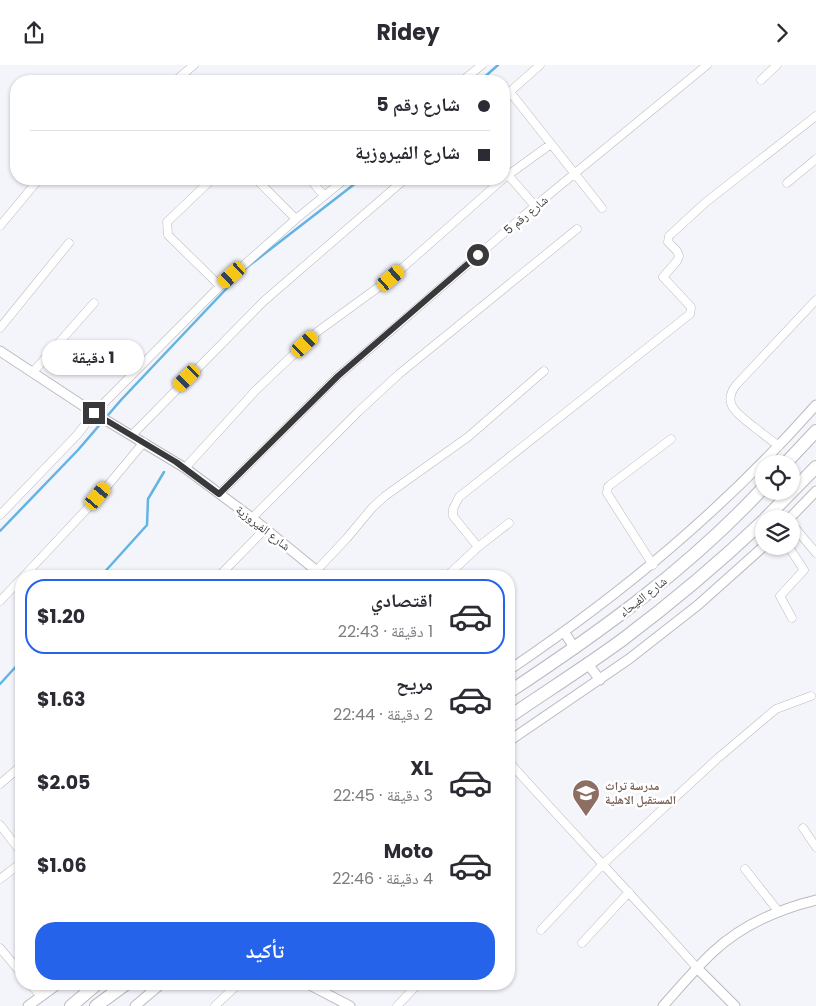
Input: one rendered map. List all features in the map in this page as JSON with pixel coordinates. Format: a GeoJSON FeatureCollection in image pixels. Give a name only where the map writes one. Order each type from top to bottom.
{"type":"FeatureCollection","features":[{"type":"Feature","properties":{"kind":"highway"},"geometry":{"type":"LineString","coordinates":[[793,455],[816,431]]}},
{"type":"Feature","properties":{"kind":"highway","name":"شارع الفيحاء"},"geometry":{"type":"LineString","coordinates":[[773,510],[816,467]]}},
{"type":"Feature","properties":{"kind":"highway","name":"شارع الفيحاء"},"geometry":{"type":"LineString","coordinates":[[515,688],[575,649],[672,575],[755,496]]}},
{"type":"Feature","properties":{"kind":"highway","name":"شارع الفيحاء"},"geometry":{"type":"LineString","coordinates":[[515,713],[588,664],[680,594],[755,527]]}},
{"type":"Feature","properties":{"kind":"highway"},"geometry":{"type":"LineString","coordinates":[[71,1006],[90,990]]}},
{"type":"Feature","properties":{"kind":"highway"},"geometry":{"type":"LineString","coordinates":[[96,1006],[118,990]]}},
{"type":"Feature","properties":{"kind":"street"},"geometry":{"type":"LineString","coordinates":[[182,75],[194,65]]}},
{"type":"Feature","properties":{"kind":"street"},"geometry":{"type":"LineString","coordinates":[[470,75],[482,65]]}},
{"type":"Feature","properties":{"kind":"street"},"geometry":{"type":"LineString","coordinates":[[510,91],[540,65]]}},
{"type":"Feature","properties":{"kind":"street","name":"شارع رقم 5"},"geometry":{"type":"LineString","coordinates":[[219,494],[338,376],[535,206],[706,65]]}},
{"type":"Feature","properties":{"kind":"street"},"geometry":{"type":"LineString","coordinates":[[761,80],[776,65]]}},
{"type":"Feature","properties":{"kind":"street"},"geometry":{"type":"LineString","coordinates":[[510,97],[551,144],[602,208]]}},
{"type":"Feature","properties":{"kind":"street"},"geometry":{"type":"LineString","coordinates":[[478,547],[453,515],[452,509],[459,497],[690,314],[691,307],[663,277],[679,256],[677,251],[668,242],[669,237],[706,202],[816,116]]}},
{"type":"Feature","properties":{"kind":"street"},"geometry":{"type":"LineString","coordinates":[[510,173],[551,144]]}},
{"type":"Feature","properties":{"kind":"street"},"geometry":{"type":"LineString","coordinates":[[787,183],[816,159]]}},
{"type":"Feature","properties":{"kind":"street"},"geometry":{"type":"LineString","coordinates":[[510,182],[535,206]]}},
{"type":"Feature","properties":{"kind":"street"},"geometry":{"type":"LineString","coordinates":[[0,226],[35,185]]}},
{"type":"Feature","properties":{"kind":"street"},"geometry":{"type":"LineString","coordinates":[[206,185],[167,222],[166,228],[168,235],[220,286]]}},
{"type":"Feature","properties":{"kind":"street"},"geometry":{"type":"LineString","coordinates":[[262,185],[296,219]]}},
{"type":"Feature","properties":{"kind":"street"},"geometry":{"type":"LineString","coordinates":[[315,185],[324,196]]}},
{"type":"Feature","properties":{"kind":"street"},"geometry":{"type":"LineString","coordinates":[[0,515],[77,435],[101,416],[220,286],[338,185]]}},
{"type":"Feature","properties":{"kind":"street"},"geometry":{"type":"LineString","coordinates":[[132,435],[264,301],[398,185]]}},
{"type":"Feature","properties":{"kind":"street"},"geometry":{"type":"LineString","coordinates":[[186,468],[256,390],[317,332],[391,278],[496,185]]}},
{"type":"Feature","properties":{"kind":"street"},"geometry":{"type":"LineString","coordinates":[[252,519],[358,411],[399,374],[577,229]]}},
{"type":"Feature","properties":{"kind":"street"},"geometry":{"type":"LineString","coordinates":[[0,328],[69,243]]}},
{"type":"Feature","properties":{"kind":"street"},"geometry":{"type":"LineString","coordinates":[[779,446],[735,412],[730,403],[731,393],[737,384],[816,300]]}},
{"type":"Feature","properties":{"kind":"street"},"geometry":{"type":"LineString","coordinates":[[34,372],[94,303]]}},
{"type":"Feature","properties":{"kind":"street","name":"شارع الفيروزية"},"geometry":{"type":"LineString","coordinates":[[0,351],[186,468],[315,570]]}},
{"type":"Feature","properties":{"kind":"street"},"geometry":{"type":"LineString","coordinates":[[321,570],[372,507],[468,437],[544,371]]}},
{"type":"Feature","properties":{"kind":"street"},"geometry":{"type":"LineString","coordinates":[[515,666],[565,633],[653,565],[719,505],[779,446],[816,405]]}},
{"type":"Feature","properties":{"kind":"street"},"geometry":{"type":"LineString","coordinates":[[653,565],[606,490],[671,439]]}},
{"type":"Feature","properties":{"kind":"street"},"geometry":{"type":"LineString","coordinates":[[29,570],[98,496],[144,442]]}},
{"type":"Feature","properties":{"kind":"street"},"geometry":{"type":"LineString","coordinates":[[798,510],[816,491]]}},
{"type":"Feature","properties":{"kind":"street"},"geometry":{"type":"LineString","coordinates":[[453,570],[478,547],[509,523]]}},
{"type":"Feature","properties":{"kind":"street"},"geometry":{"type":"LineString","coordinates":[[225,570],[265,529]]}},
{"type":"Feature","properties":{"kind":"street"},"geometry":{"type":"LineString","coordinates":[[800,534],[816,553]]}},
{"type":"Feature","properties":{"kind":"street"},"geometry":{"type":"LineString","coordinates":[[515,737],[600,681],[698,605],[755,554]]}},
{"type":"Feature","properties":{"kind":"street"},"geometry":{"type":"LineString","coordinates":[[792,618],[780,596],[804,570],[794,555]]}},
{"type":"Feature","properties":{"kind":"street"},"geometry":{"type":"LineString","coordinates":[[0,601],[15,585]]}},
{"type":"Feature","properties":{"kind":"street"},"geometry":{"type":"LineString","coordinates":[[565,633],[575,649]]}},
{"type":"Feature","properties":{"kind":"street"},"geometry":{"type":"LineString","coordinates":[[588,664],[600,681]]}},
{"type":"Feature","properties":{"kind":"street"},"geometry":{"type":"LineString","coordinates":[[540,930],[602,865],[718,758],[776,709],[812,696]]}},
{"type":"Feature","properties":{"kind":"street"},"geometry":{"type":"LineString","coordinates":[[515,769],[602,865],[630,892],[697,968],[735,1006]]}},
{"type":"Feature","properties":{"kind":"street"},"geometry":{"type":"LineString","coordinates":[[0,784],[15,772]]}},
{"type":"Feature","properties":{"kind":"street"},"geometry":{"type":"LineString","coordinates":[[0,825],[15,844]]}},
{"type":"Feature","properties":{"kind":"street"},"geometry":{"type":"LineString","coordinates":[[803,828],[816,847]]}},
{"type":"Feature","properties":{"kind":"street"},"geometry":{"type":"LineString","coordinates":[[0,879],[15,868]]}},
{"type":"Feature","properties":{"kind":"street"},"geometry":{"type":"LineString","coordinates":[[745,869],[778,911]]}},
{"type":"Feature","properties":{"kind":"street"},"geometry":{"type":"LineString","coordinates":[[582,943],[630,892]]}},
{"type":"Feature","properties":{"kind":"street"},"geometry":{"type":"LineString","coordinates":[[663,1006],[697,968],[736,935],[778,911],[816,900]]}},
{"type":"Feature","properties":{"kind":"street"},"geometry":{"type":"LineString","coordinates":[[0,948],[15,966]]}},
{"type":"Feature","properties":{"kind":"street"},"geometry":{"type":"LineString","coordinates":[[36,990],[41,996]]}},
{"type":"Feature","properties":{"kind":"street"},"geometry":{"type":"LineString","coordinates":[[28,1006],[50,990]]}},
{"type":"Feature","properties":{"kind":"street"},"geometry":{"type":"LineString","coordinates":[[135,1006],[154,990]]}},
{"type":"Feature","properties":{"kind":"street"},"geometry":{"type":"LineString","coordinates":[[215,1006],[232,990]]}},
{"type":"Feature","properties":{"kind":"street"},"geometry":{"type":"LineString","coordinates":[[319,990],[350,1006]]}},
{"type":"Feature","properties":{"kind":"street"},"geometry":{"type":"LineString","coordinates":[[397,1006],[412,990]]}},
{"type":"Feature","properties":{"kind":"waterway"},"geometry":{"type":"LineString","coordinates":[[487,75],[498,65]]}},
{"type":"Feature","properties":{"kind":"waterway"},"geometry":{"type":"LineString","coordinates":[[0,531],[78,450],[121,400],[246,268],[353,185]]}},
{"type":"Feature","properties":{"kind":"waterway"},"geometry":{"type":"LineString","coordinates":[[106,570],[147,525],[148,499],[164,472]]}},
{"type":"Feature","properties":{"kind":"waterway"},"geometry":{"type":"LineString","coordinates":[[0,684],[15,668]]}},
{"type":"Feature","properties":{"kind":"place","name":"مدرسة تراث المستقبل الاهلية"},"geometry":{"type":"Point","coordinates":[586,817]}},
{"type":"Feature","properties":{"kind":"route"},"geometry":{"type":"LineString","coordinates":[[94,413],[186,468],[219,494],[338,376],[478,255]]}}]}
